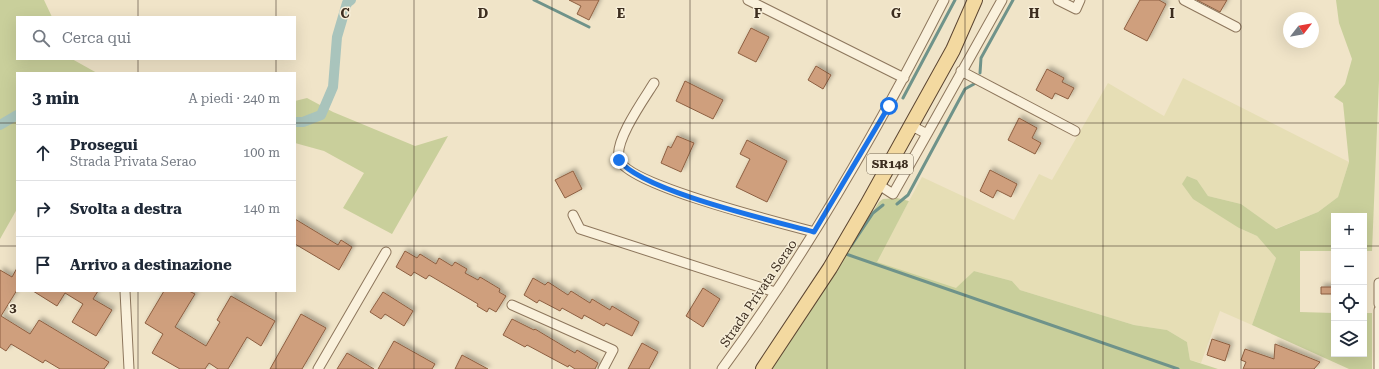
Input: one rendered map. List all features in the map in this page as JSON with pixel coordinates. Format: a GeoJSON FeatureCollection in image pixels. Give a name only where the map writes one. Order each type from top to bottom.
{"type":"FeatureCollection","features":[{"type":"Feature","properties":{"kind":"main road","name":"SR148"},"geometry":{"type":"LineString","coordinates":[[763,369],[830,268],[912,126],[953,50],[975,0]]}},
{"type":"Feature","properties":{"kind":"main road","name":"SR148"},"geometry":{"type":"LineString","coordinates":[[756,369],[794,322]]}},
{"type":"Feature","properties":{"kind":"street"},"geometry":{"type":"LineString","coordinates":[[748,0],[904,78]]}},
{"type":"Feature","properties":{"kind":"street","name":"Strada Privata Serao"},"geometry":{"type":"LineString","coordinates":[[722,369],[814,232],[904,78],[944,0]]}},
{"type":"Feature","properties":{"kind":"street"},"geometry":{"type":"LineString","coordinates":[[878,185],[893,194],[1002,0]]}},
{"type":"Feature","properties":{"kind":"street"},"geometry":{"type":"LineString","coordinates":[[1058,0],[1076,9],[1080,0]]}},
{"type":"Feature","properties":{"kind":"street"},"geometry":{"type":"LineString","coordinates":[[1184,0],[1236,27]]}},
{"type":"Feature","properties":{"kind":"street"},"geometry":{"type":"LineString","coordinates":[[961,71],[1075,131]]}},
{"type":"Feature","properties":{"kind":"street"},"geometry":{"type":"LineString","coordinates":[[654,83],[623,136],[619,150],[619,160],[624,167],[688,196],[814,232]]}},
{"type":"Feature","properties":{"kind":"street"},"geometry":{"type":"LineString","coordinates":[[912,126],[927,134]]}},
{"type":"Feature","properties":{"kind":"street"},"geometry":{"type":"LineString","coordinates":[[573,215],[580,229],[775,292]]}},
{"type":"Feature","properties":{"kind":"street"},"geometry":{"type":"LineString","coordinates":[[318,369],[386,252]]}},
{"type":"Feature","properties":{"kind":"street"},"geometry":{"type":"LineString","coordinates":[[1379,283],[1379,304]]}},
{"type":"Feature","properties":{"kind":"street"},"geometry":{"type":"LineString","coordinates":[[125,292],[129,369]]}},
{"type":"Feature","properties":{"kind":"street"},"geometry":{"type":"LineString","coordinates":[[512,305],[613,350],[603,369]]}},
{"type":"Feature","properties":{"kind":"street"},"geometry":{"type":"LineString","coordinates":[[1379,310],[1379,369]]}},
{"type":"Feature","properties":{"kind":"shaded area"},"geometry":{"type":"Polygon","coordinates":[[[1183,78],[1349,162],[1338,197],[1318,212],[1275,229],[1241,204],[1208,196],[1197,180],[1187,176],[1239,228],[1257,236],[1276,258],[1252,325],[1220,311],[1201,363],[1190,360],[1187,342],[1167,330],[1134,325],[1020,290],[1012,281],[974,271],[956,289],[876,262],[922,177],[1014,220],[1039,174],[1052,180],[1108,83],[1164,116],[1183,78]]]}},
{"type":"Feature","properties":{"kind":"green space"},"geometry":{"type":"Polygon","coordinates":[[[0,0],[44,0],[52,16],[16,16],[16,60],[74,60],[95,72],[16,72],[16,211],[0,239],[0,0]]]}},
{"type":"Feature","properties":{"kind":"green space"},"geometry":{"type":"Polygon","coordinates":[[[1336,0],[1379,0],[1379,80],[1372,251],[1367,251],[1367,213],[1331,213],[1331,251],[1300,251],[1300,312],[1331,313],[1331,357],[1367,357],[1367,313],[1372,313],[1372,369],[1349,369],[1252,325],[1276,258],[1257,236],[1239,228],[1193,199],[1182,184],[1187,176],[1197,180],[1208,196],[1241,204],[1276,229],[1318,212],[1338,197],[1349,162],[1343,103],[1334,97],[1345,84],[1352,59],[1339,23],[1336,0]]]}},
{"type":"Feature","properties":{"kind":"green space"},"geometry":{"type":"Polygon","coordinates":[[[307,98],[333,112],[415,146],[448,136],[392,234],[343,208],[364,173],[324,151],[296,143],[296,101],[307,98]]]}},
{"type":"Feature","properties":{"kind":"green space"},"geometry":{"type":"Polygon","coordinates":[[[897,198],[909,201],[877,262],[956,288],[974,271],[1012,281],[1020,290],[1134,325],[1167,330],[1187,342],[1190,360],[1218,369],[769,369],[817,301],[879,202],[883,199],[897,198]]]}},
{"type":"Feature","properties":{"kind":"building"},"geometry":{"type":"Polygon","coordinates":[[[569,0],[599,0],[589,20],[577,14],[581,6],[569,0]]]}},
{"type":"Feature","properties":{"kind":"building"},"geometry":{"type":"Polygon","coordinates":[[[1140,0],[1159,0],[1166,4],[1147,41],[1124,29],[1140,0]]]}},
{"type":"Feature","properties":{"kind":"building"},"geometry":{"type":"Polygon","coordinates":[[[1197,0],[1227,0],[1220,12],[1197,0]]]}},
{"type":"Feature","properties":{"kind":"building"},"geometry":{"type":"Polygon","coordinates":[[[751,28],[769,37],[756,62],[738,53],[751,28]]]}},
{"type":"Feature","properties":{"kind":"building"},"geometry":{"type":"Polygon","coordinates":[[[816,66],[831,75],[823,89],[808,80],[816,66]]]}},
{"type":"Feature","properties":{"kind":"building"},"geometry":{"type":"Polygon","coordinates":[[[1047,69],[1064,78],[1062,82],[1074,88],[1068,99],[1055,93],[1052,99],[1036,90],[1047,69]]]}},
{"type":"Feature","properties":{"kind":"building"},"geometry":{"type":"Polygon","coordinates":[[[685,81],[723,100],[713,119],[676,101],[685,81]]]}},
{"type":"Feature","properties":{"kind":"building"},"geometry":{"type":"Polygon","coordinates":[[[1019,118],[1037,128],[1032,138],[1041,143],[1035,154],[1008,140],[1019,118]]]}},
{"type":"Feature","properties":{"kind":"building"},"geometry":{"type":"Polygon","coordinates":[[[677,136],[694,143],[681,172],[661,163],[668,146],[671,148],[677,136]]]}},
{"type":"Feature","properties":{"kind":"building"},"geometry":{"type":"Polygon","coordinates":[[[747,140],[787,161],[767,202],[736,187],[750,159],[740,154],[747,140]]]}},
{"type":"Feature","properties":{"kind":"building"},"geometry":{"type":"Polygon","coordinates":[[[990,170],[1017,184],[1011,197],[997,190],[993,198],[980,191],[990,170]]]}},
{"type":"Feature","properties":{"kind":"building"},"geometry":{"type":"Polygon","coordinates":[[[573,171],[582,189],[565,198],[555,180],[573,171]]]}},
{"type":"Feature","properties":{"kind":"building"},"geometry":{"type":"Polygon","coordinates":[[[296,220],[338,245],[341,240],[352,247],[339,270],[296,245],[296,220]]]}},
{"type":"Feature","properties":{"kind":"building"},"geometry":{"type":"Polygon","coordinates":[[[405,251],[417,258],[420,254],[436,264],[439,258],[452,266],[455,262],[467,269],[465,273],[478,280],[480,277],[500,289],[499,292],[506,296],[496,312],[489,308],[487,312],[477,306],[478,304],[429,275],[426,279],[414,272],[411,276],[396,267],[405,251]]]}},
{"type":"Feature","properties":{"kind":"building"},"geometry":{"type":"Polygon","coordinates":[[[0,270],[12,277],[16,270],[16,292],[1,316],[30,334],[39,320],[109,362],[104,369],[60,369],[45,360],[43,363],[11,344],[6,351],[0,347],[0,270]]]}},
{"type":"Feature","properties":{"kind":"building"},"geometry":{"type":"Polygon","coordinates":[[[533,278],[545,285],[548,282],[568,295],[571,291],[590,303],[592,299],[610,310],[612,306],[639,322],[632,336],[606,323],[604,326],[584,315],[582,319],[562,308],[560,311],[539,300],[537,303],[524,295],[533,278]]]}},
{"type":"Feature","properties":{"kind":"building"},"geometry":{"type":"Polygon","coordinates":[[[1321,287],[1331,287],[1331,294],[1321,294],[1321,287]]]}},
{"type":"Feature","properties":{"kind":"building"},"geometry":{"type":"Polygon","coordinates":[[[703,288],[720,299],[703,327],[686,316],[703,288]]]}},
{"type":"Feature","properties":{"kind":"building"},"geometry":{"type":"Polygon","coordinates":[[[35,292],[97,292],[93,299],[112,310],[96,336],[72,322],[83,304],[65,293],[57,306],[35,292]]]}},
{"type":"Feature","properties":{"kind":"building"},"geometry":{"type":"Polygon","coordinates":[[[163,292],[191,292],[195,294],[175,327],[206,346],[220,322],[217,320],[231,296],[275,321],[261,346],[247,337],[228,369],[218,369],[209,363],[205,369],[180,369],[152,353],[163,334],[145,323],[163,292]]]}},
{"type":"Feature","properties":{"kind":"building"},"geometry":{"type":"Polygon","coordinates":[[[383,292],[413,311],[404,326],[385,314],[381,319],[370,312],[383,292]]]}},
{"type":"Feature","properties":{"kind":"building"},"geometry":{"type":"Polygon","coordinates":[[[301,314],[326,328],[302,369],[270,369],[301,314]]]}},
{"type":"Feature","properties":{"kind":"building"},"geometry":{"type":"Polygon","coordinates":[[[512,319],[534,330],[535,329],[575,353],[577,350],[598,363],[595,369],[575,369],[569,365],[568,367],[527,345],[525,347],[503,335],[512,319]]]}},
{"type":"Feature","properties":{"kind":"building"},"geometry":{"type":"Polygon","coordinates":[[[1212,339],[1230,345],[1225,361],[1207,355],[1212,339]]]}},
{"type":"Feature","properties":{"kind":"building"},"geometry":{"type":"Polygon","coordinates":[[[394,341],[435,364],[432,369],[378,369],[394,341]]]}},
{"type":"Feature","properties":{"kind":"building"},"geometry":{"type":"Polygon","coordinates":[[[642,343],[658,352],[649,369],[628,369],[642,343]]]}},
{"type":"Feature","properties":{"kind":"building"},"geometry":{"type":"Polygon","coordinates":[[[1275,344],[1320,362],[1314,369],[1243,369],[1246,362],[1241,360],[1245,349],[1274,359],[1275,344]]]}},
{"type":"Feature","properties":{"kind":"building"},"geometry":{"type":"Polygon","coordinates":[[[347,353],[374,369],[337,369],[347,353]]]}},
{"type":"Feature","properties":{"kind":"building"},"geometry":{"type":"Polygon","coordinates":[[[462,355],[488,369],[455,369],[462,355]]]}},
{"type":"Feature","properties":{"kind":"waterway"},"geometry":{"type":"LineString","coordinates":[[296,122],[303,122],[321,115],[333,87],[337,37],[347,3],[351,0]]}},
{"type":"Feature","properties":{"kind":"waterway"},"geometry":{"type":"LineString","coordinates":[[534,0],[589,27]]}},
{"type":"Feature","properties":{"kind":"waterway"},"geometry":{"type":"LineString","coordinates":[[903,98],[955,0]]}},
{"type":"Feature","properties":{"kind":"waterway"},"geometry":{"type":"LineString","coordinates":[[980,73],[981,58],[1013,0]]}},
{"type":"Feature","properties":{"kind":"waterway"},"geometry":{"type":"LineString","coordinates":[[897,204],[908,195],[965,89],[974,84]]}},
{"type":"Feature","properties":{"kind":"waterway"},"geometry":{"type":"LineString","coordinates":[[0,125],[16,116]]}},
{"type":"Feature","properties":{"kind":"waterway"},"geometry":{"type":"LineString","coordinates":[[851,246],[873,213],[883,205]]}},
{"type":"Feature","properties":{"kind":"waterway"},"geometry":{"type":"LineString","coordinates":[[846,254],[1178,369]]}},
{"type":"Feature","properties":{"kind":"route"},"geometry":{"type":"LineString","coordinates":[[619,160],[624,167],[669,189],[712,204],[814,232],[889,106]]}}]}
